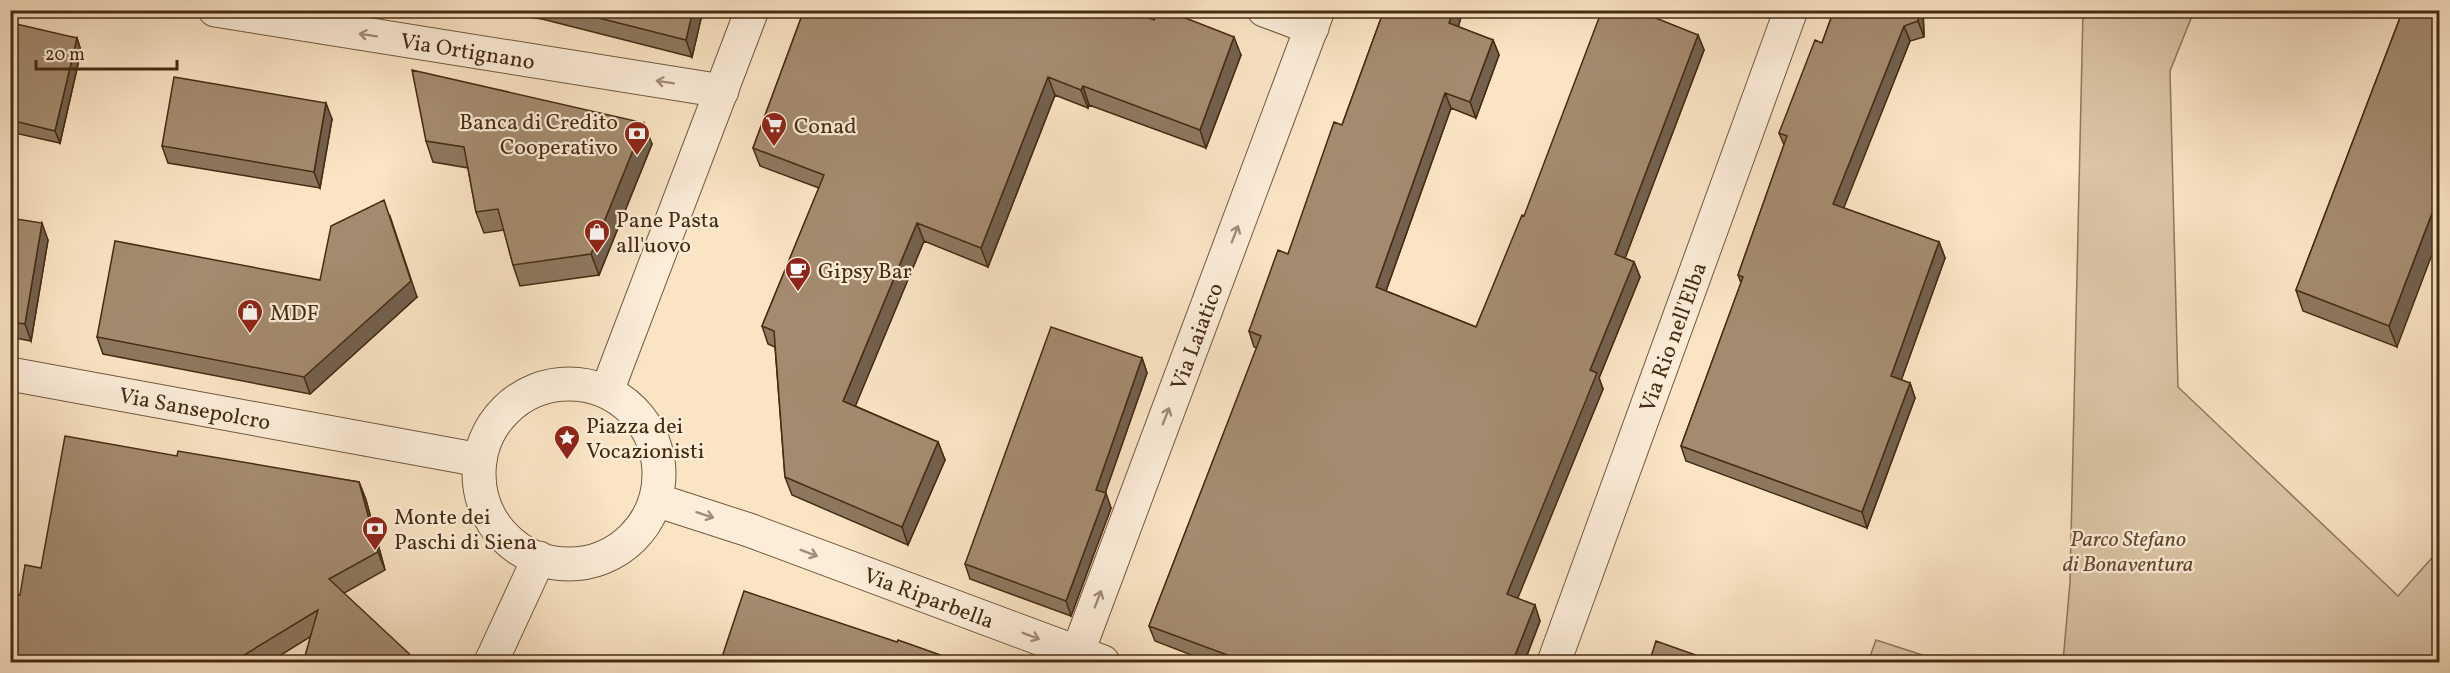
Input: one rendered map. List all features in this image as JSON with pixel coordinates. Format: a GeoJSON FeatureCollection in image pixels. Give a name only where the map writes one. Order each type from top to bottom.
{"type":"FeatureCollection","features":[{"type":"Feature","properties":{"kind":"street","name":"Via Ortignano"},"geometry":{"type":"LineString","coordinates":[[214,10],[722,91]]}},
{"type":"Feature","properties":{"kind":"street"},"geometry":{"type":"LineString","coordinates":[[607,391],[752,10]]}},
{"type":"Feature","properties":{"kind":"street"},"geometry":{"type":"LineString","coordinates":[[1264,10],[1315,19]]}},
{"type":"Feature","properties":{"kind":"street","name":"Via Rio nell'Elba"},"geometry":{"type":"LineString","coordinates":[[1554,663],[1791,10]]}},
{"type":"Feature","properties":{"kind":"street","name":"Via Laiatico"},"geometry":{"type":"LineString","coordinates":[[1085,660],[1315,19]]}},
{"type":"Feature","properties":{"kind":"street","name":"Via Sansepolcro"},"geometry":{"type":"LineString","coordinates":[[10,374],[141,396],[480,460]]}},
{"type":"Feature","properties":{"kind":"street"},"geometry":{"type":"LineString","coordinates":[[565,383],[607,391],[641,418],[654,443],[660,470],[656,500],[644,524],[624,546],[598,560],[570,564],[539,558],[518,549],[500,531],[486,510],[479,485],[480,460],[490,431],[509,406],[535,390],[565,383]]}},
{"type":"Feature","properties":{"kind":"street","name":"Via Riparbella"},"geometry":{"type":"LineString","coordinates":[[656,500],[754,532],[1085,660]]}},
{"type":"Feature","properties":{"kind":"street"},"geometry":{"type":"LineString","coordinates":[[493,658],[539,558]]}},
{"type":"Feature","properties":{"kind":"green space","name":"Parco Stefano di Bonaventura"},"geometry":{"type":"Polygon","coordinates":[[[2083,11],[2194,11],[2170,71],[2178,387],[2398,596],[2439,550],[2439,662],[2063,662],[2070,582],[2083,11]]]}},
{"type":"Feature","properties":{"kind":"green space"},"geometry":{"type":"Polygon","coordinates":[[[1876,640],[1944,662],[1868,662],[1876,640]]]}},
{"type":"Feature","properties":{"kind":"building"},"geometry":{"type":"Polygon","coordinates":[[[567,10],[693,10],[686,40],[567,10]]]}},
{"type":"Feature","properties":{"kind":"building"},"geometry":{"type":"Polygon","coordinates":[[[804,10],[1131,10],[1154,20],[1157,10],[1165,10],[1234,37],[1200,130],[1083,86],[1081,90],[1048,77],[981,248],[917,223],[843,401],[938,442],[902,527],[785,477],[774,331],[762,326],[824,175],[753,148],[804,10]]]}},
{"type":"Feature","properties":{"kind":"building"},"geometry":{"type":"Polygon","coordinates":[[[1384,10],[1453,10],[1449,23],[1493,40],[1470,102],[1445,93],[1376,287],[1476,327],[1522,215],[1524,216],[1602,10],[1636,10],[1698,35],[1615,254],[1634,262],[1590,370],[1597,373],[1507,594],[1535,605],[1512,663],[1249,663],[1149,626],[1261,336],[1249,331],[1278,250],[1288,254],[1334,122],[1342,125],[1384,10]]]}},
{"type":"Feature","properties":{"kind":"building"},"geometry":{"type":"Polygon","coordinates":[[[1834,10],[1918,10],[1918,21],[1904,26],[1833,204],[1939,242],[1891,376],[1910,383],[1862,512],[1681,446],[1743,277],[1738,275],[1787,136],[1779,133],[1815,40],[1822,43],[1834,10]]]}},
{"type":"Feature","properties":{"kind":"building"},"geometry":{"type":"Polygon","coordinates":[[[2403,10],[2439,10],[2439,195],[2389,326],[2296,290],[2403,10]]]}},
{"type":"Feature","properties":{"kind":"building"},"geometry":{"type":"Polygon","coordinates":[[[12,23],[77,38],[55,131],[10,120],[10,28],[12,23]]]}},
{"type":"Feature","properties":{"kind":"building"},"geometry":{"type":"Polygon","coordinates":[[[412,70],[644,123],[591,254],[513,265],[498,209],[476,212],[464,147],[426,141],[412,70]]]}},
{"type":"Feature","properties":{"kind":"building"},"geometry":{"type":"Polygon","coordinates":[[[174,77],[326,103],[314,172],[162,146],[174,77]]]}},
{"type":"Feature","properties":{"kind":"building"},"geometry":{"type":"Polygon","coordinates":[[[384,200],[411,281],[304,377],[97,337],[115,241],[320,280],[331,226],[384,200]]]}},
{"type":"Feature","properties":{"kind":"building"},"geometry":{"type":"Polygon","coordinates":[[[10,218],[42,223],[25,324],[10,322],[10,218]]]}},
{"type":"Feature","properties":{"kind":"building"},"geometry":{"type":"Polygon","coordinates":[[[1051,327],[1142,358],[1096,490],[1106,493],[1066,601],[965,564],[1051,327]]]}},
{"type":"Feature","properties":{"kind":"building"},"geometry":{"type":"Polygon","coordinates":[[[65,436],[177,456],[178,451],[359,482],[378,552],[329,579],[419,663],[303,663],[318,610],[231,663],[10,663],[10,594],[20,595],[25,565],[41,568],[65,436]]]}},
{"type":"Feature","properties":{"kind":"building"},"geometry":{"type":"Polygon","coordinates":[[[744,591],[897,642],[898,640],[963,663],[720,663],[744,591]]]}},
{"type":"Feature","properties":{"kind":"building"},"geometry":{"type":"Polygon","coordinates":[[[1656,641],[1718,663],[1649,663],[1656,641]]]}},
{"type":"Feature","properties":{"kind":"place","name":"Conad"},"geometry":{"type":"Point","coordinates":[774,148]}},
{"type":"Feature","properties":{"kind":"place","name":"Banca di Credito Cooperativo"},"geometry":{"type":"Point","coordinates":[637,157]}},
{"type":"Feature","properties":{"kind":"place","name":"Pane Pasta all'uovo"},"geometry":{"type":"Point","coordinates":[597,255]}},
{"type":"Feature","properties":{"kind":"place","name":"Gipsy Bar"},"geometry":{"type":"Point","coordinates":[798,293]}},
{"type":"Feature","properties":{"kind":"place","name":"MDF"},"geometry":{"type":"Point","coordinates":[250,335]}},
{"type":"Feature","properties":{"kind":"place","name":"Piazza dei Vocazionisti"},"geometry":{"type":"Point","coordinates":[567,461]}},
{"type":"Feature","properties":{"kind":"place","name":"Monte dei Paschi di Siena"},"geometry":{"type":"Point","coordinates":[375,552]}}]}
